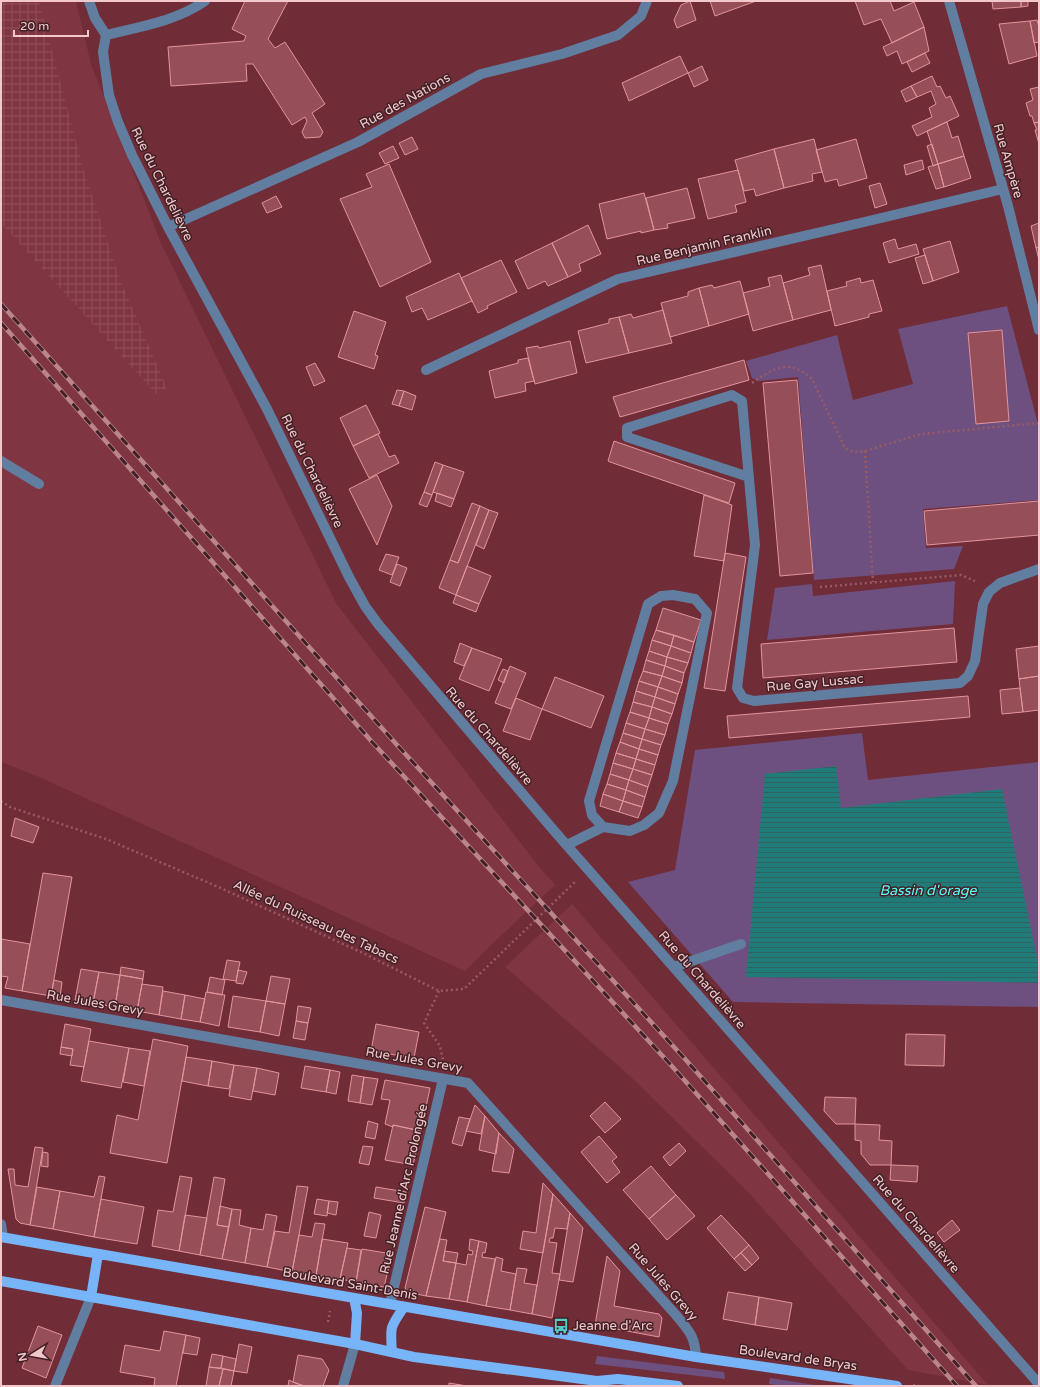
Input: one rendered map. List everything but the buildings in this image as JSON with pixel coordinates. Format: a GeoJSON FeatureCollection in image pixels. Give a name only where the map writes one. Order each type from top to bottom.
{"type":"FeatureCollection","features":[{"type":"Feature","properties":{"kind":"main road","name":"Boulevard Saint-Denis"},"geometry":{"type":"LineString","coordinates":[[2,1237],[696,1357]]}},
{"type":"Feature","properties":{"kind":"main road"},"geometry":{"type":"LineString","coordinates":[[91,1297],[98,1254]]}},
{"type":"Feature","properties":{"kind":"main road"},"geometry":{"type":"LineString","coordinates":[[1,1281],[355,1344],[414,1357],[601,1384],[618,1379],[678,1386]]}},
{"type":"Feature","properties":{"kind":"main road"},"geometry":{"type":"LineString","coordinates":[[354,1298],[357,1313],[355,1344]]}},
{"type":"Feature","properties":{"kind":"main road"},"geometry":{"type":"LineString","coordinates":[[392,1352],[392,1324],[404,1307]]}},
{"type":"Feature","properties":{"kind":"main road","name":"Boulevard de Bryas"},"geometry":{"type":"LineString","coordinates":[[696,1357],[897,1386]]}},
{"type":"Feature","properties":{"kind":"street"},"geometry":{"type":"LineString","coordinates":[[89,1],[106,36],[173,17],[192,10],[205,1]]}},
{"type":"Feature","properties":{"kind":"street","name":"Rue des Nations"},"geometry":{"type":"LineString","coordinates":[[168,227],[358,142],[481,74],[562,54],[618,35],[641,16],[647,1]]}},
{"type":"Feature","properties":{"kind":"street","name":"Rue Ampère"},"geometry":{"type":"LineString","coordinates":[[949,1],[1003,189],[1039,330]]}},
{"type":"Feature","properties":{"kind":"street","name":"Rue du Chardelièvre"},"geometry":{"type":"LineString","coordinates":[[106,36],[102,52],[109,94],[118,122],[132,155],[168,227],[267,409],[365,606],[378,624],[567,845],[1039,1384]]}},
{"type":"Feature","properties":{"kind":"street","name":"Rue Benjamin Franklin"},"geometry":{"type":"LineString","coordinates":[[426,370],[618,279],[1003,189]]}},
{"type":"Feature","properties":{"kind":"street","name":"Rue Gay Lussac"},"geometry":{"type":"LineString","coordinates":[[749,477],[627,437],[627,428],[732,395],[742,401],[749,477],[755,545],[737,688],[744,698],[754,701],[960,683],[968,676],[975,661],[983,604],[989,592],[1000,584],[1039,569]]}},
{"type":"Feature","properties":{"kind":"street"},"geometry":{"type":"LineString","coordinates":[[1,461],[39,484]]}},
{"type":"Feature","properties":{"kind":"street"},"geometry":{"type":"LineString","coordinates":[[567,845],[603,827],[630,830],[644,826],[659,813],[673,781],[707,613],[695,599],[673,595],[660,596],[648,604],[589,801],[592,815],[603,827]]}},
{"type":"Feature","properties":{"kind":"street"},"geometry":{"type":"LineString","coordinates":[[674,967],[741,944]]}},
{"type":"Feature","properties":{"kind":"street","name":"Rue Jules Grevy"},"geometry":{"type":"LineString","coordinates":[[1,1000],[468,1083],[676,1315],[690,1333],[696,1344],[696,1357]]}},
{"type":"Feature","properties":{"kind":"street","name":"Rue Jeanne d'Arc Prolongée"},"geometry":{"type":"LineString","coordinates":[[390,1304],[443,1079]]}},
{"type":"Feature","properties":{"kind":"street"},"geometry":{"type":"LineString","coordinates":[[1,1224],[2,1237]]}},
{"type":"Feature","properties":{"kind":"street"},"geometry":{"type":"LineString","coordinates":[[55,1386],[91,1297]]}},
{"type":"Feature","properties":{"kind":"street"},"geometry":{"type":"LineString","coordinates":[[343,1386],[355,1344]]}},
{"type":"Feature","properties":{"kind":"path"},"geometry":{"type":"LineString","coordinates":[[752,383],[772,370],[780,367],[793,368],[804,372],[812,379],[845,448],[854,452],[865,451],[921,434],[1039,423]]}},
{"type":"Feature","properties":{"kind":"path"},"geometry":{"type":"LineString","coordinates":[[865,451],[873,582]]}},
{"type":"Feature","properties":{"kind":"path"},"geometry":{"type":"LineString","coordinates":[[820,587],[961,575],[981,584]]}},
{"type":"Feature","properties":{"kind":"path","name":"Allée du Ruisseau des Tabacs"},"geometry":{"type":"LineString","coordinates":[[1,802],[10,807],[106,839],[216,886],[337,941],[439,991]]}},
{"type":"Feature","properties":{"kind":"path"},"geometry":{"type":"LineString","coordinates":[[443,1079],[444,1058],[440,1046],[424,1023],[439,991],[464,989],[589,870]]}},
{"type":"Feature","properties":{"kind":"shaded area"},"geometry":{"type":"Polygon","coordinates":[[[1,1],[76,1],[91,64],[161,243],[336,603],[536,863],[555,885],[465,971],[39,777],[1,762],[1,1]]]}},
{"type":"Feature","properties":{"kind":"shaded area"},"geometry":{"type":"Polygon","coordinates":[[[1,1],[39,1],[83,168],[120,279],[167,388],[156,394],[1,223],[1,1]]]}},
{"type":"Feature","properties":{"kind":"shaded area"},"geometry":{"type":"Polygon","coordinates":[[[1007,306],[1039,428],[1039,500],[923,509],[926,548],[963,546],[954,569],[814,580],[798,377],[759,381],[752,378],[746,361],[837,335],[853,400],[913,384],[898,329],[1007,306]]]}},
{"type":"Feature","properties":{"kind":"shaded area"},"geometry":{"type":"Polygon","coordinates":[[[955,581],[953,624],[767,640],[775,588],[812,584],[813,596],[955,581]]]}},
{"type":"Feature","properties":{"kind":"shaded area"},"geometry":{"type":"Polygon","coordinates":[[[862,733],[868,780],[1039,762],[1039,1007],[733,1002],[628,882],[675,870],[695,750],[862,733]]]}},
{"type":"Feature","properties":{"kind":"shaded area"},"geometry":{"type":"Polygon","coordinates":[[[572,904],[988,1385],[908,1370],[747,1191],[630,1076],[505,967],[572,904]]]}},
{"type":"Feature","properties":{"kind":"shaded area"},"geometry":{"type":"Polygon","coordinates":[[[597,1356],[724,1372],[725,1379],[595,1364],[597,1356]]]}},
{"type":"Feature","properties":{"kind":"shaded area"},"geometry":{"type":"Polygon","coordinates":[[[770,1378],[822,1386],[784,1386],[769,1384],[770,1378]]]}},
{"type":"Feature","properties":{"kind":"water","name":"Bassin d'orage"},"geometry":{"type":"Polygon","coordinates":[[[836,766],[841,808],[1002,789],[1039,969],[1039,983],[746,977],[765,774],[836,766]]]}},
{"type":"Feature","properties":{"kind":"railway"},"geometry":{"type":"LineString","coordinates":[[1,304],[398,746],[685,1059],[976,1386]]}},
{"type":"Feature","properties":{"kind":"railway"},"geometry":{"type":"LineString","coordinates":[[1,323],[373,743],[670,1064],[957,1386]]}},
{"type":"Feature","properties":{"kind":"place","name":"Jeanne d'Arc"},"geometry":{"type":"Point","coordinates":[561,1326]}}]}
